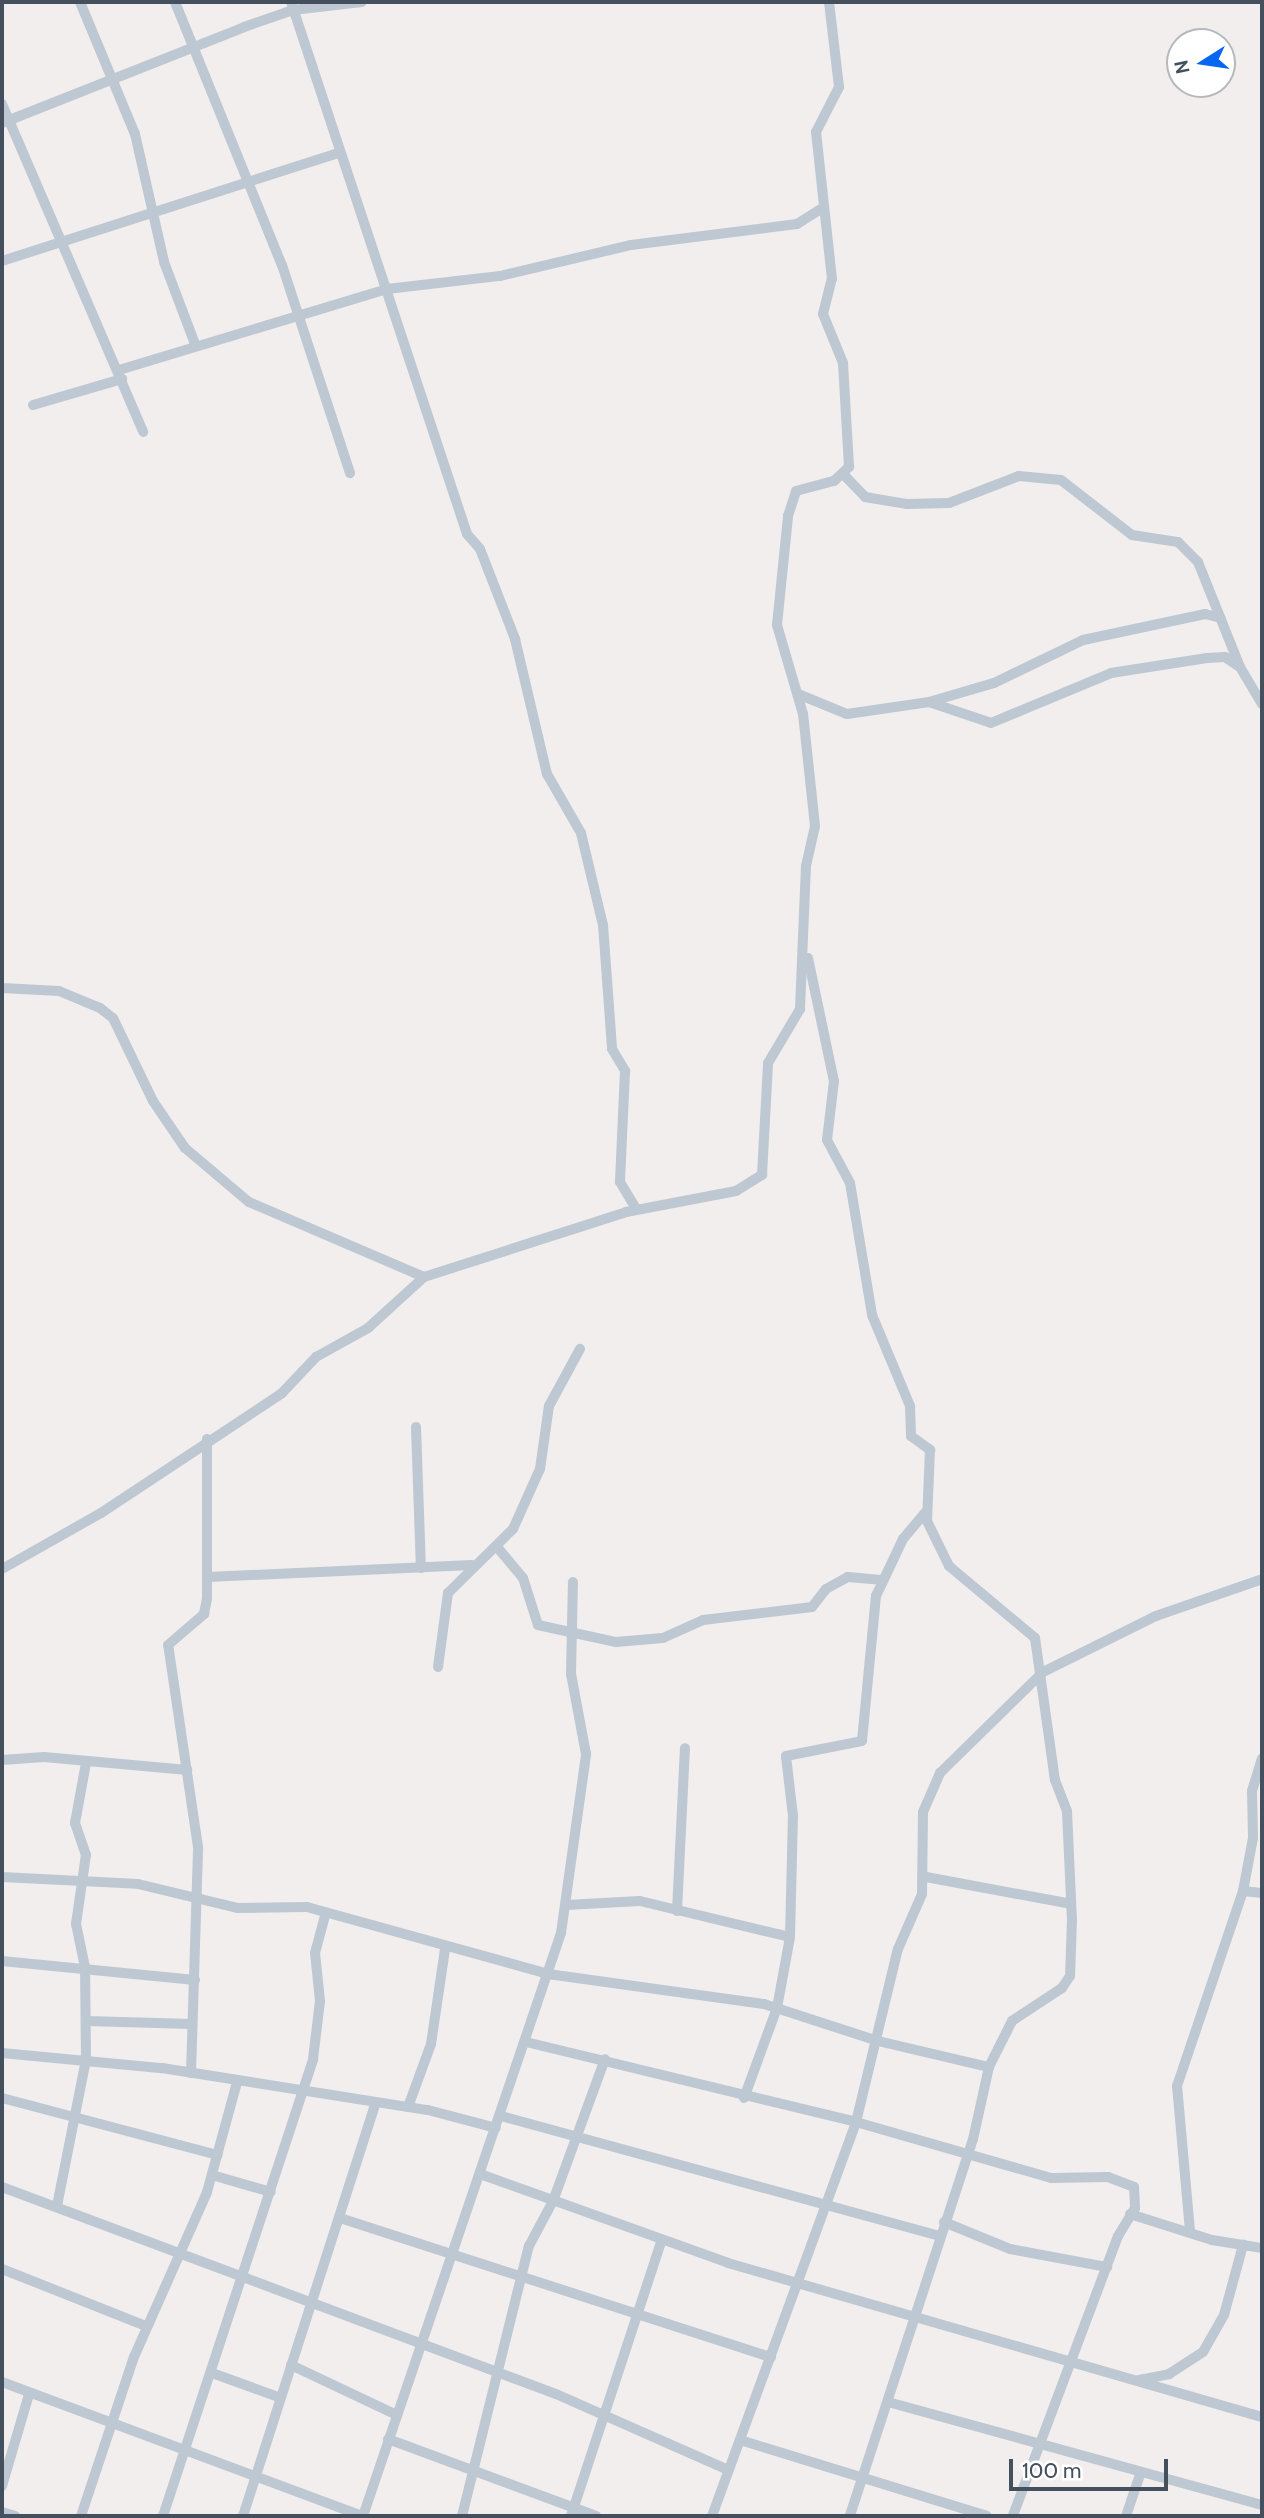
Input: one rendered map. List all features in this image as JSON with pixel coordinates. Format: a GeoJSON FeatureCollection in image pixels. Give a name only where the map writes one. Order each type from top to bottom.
{"type":"FeatureCollection","features":[{"type":"Feature","properties":{"kind":"street"},"geometry":{"type":"LineString","coordinates":[[80,2],[135,134],[154,216],[195,344]]}},
{"type":"Feature","properties":{"kind":"street"},"geometry":{"type":"LineString","coordinates":[[175,2],[296,314],[350,473]]}},
{"type":"Feature","properties":{"kind":"street"},"geometry":{"type":"LineString","coordinates":[[4,122],[292,6],[362,2]]}},
{"type":"Feature","properties":{"kind":"street"},"geometry":{"type":"LineString","coordinates":[[830,2],[839,87],[816,132],[832,279],[822,314],[843,363],[845,476],[865,497],[907,504],[949,503],[1019,476],[1061,480],[1132,534],[1178,542],[1198,562],[1240,667],[1262,704]]}},
{"type":"Feature","properties":{"kind":"street"},"geometry":{"type":"LineString","coordinates":[[292,6],[467,534],[480,550],[515,639],[547,774],[581,833],[603,925],[612,1049],[625,1071],[620,1182],[636,1209]]}},
{"type":"Feature","properties":{"kind":"street"},"geometry":{"type":"LineString","coordinates":[[2,104],[4,122],[63,243],[143,432]]}},
{"type":"Feature","properties":{"kind":"street"},"geometry":{"type":"LineString","coordinates":[[2,261],[247,187],[339,153]]}},
{"type":"Feature","properties":{"kind":"street"},"geometry":{"type":"LineString","coordinates":[[33,405],[120,375],[195,344],[387,289],[500,276],[631,245],[797,224],[823,208]]}},
{"type":"Feature","properties":{"kind":"street"},"geometry":{"type":"LineString","coordinates":[[2,1569],[101,1513],[207,1439],[282,1393],[316,1357],[375,1322],[424,1277],[636,1209],[736,1191],[762,1175],[768,1063],[800,1009],[806,954],[806,866],[815,802],[798,694],[777,625],[791,499],[803,487],[845,476]]}},
{"type":"Feature","properties":{"kind":"street"},"geometry":{"type":"LineString","coordinates":[[798,694],[847,714],[929,702],[994,683],[1083,640],[1205,614],[1221,618]]}},
{"type":"Feature","properties":{"kind":"street"},"geometry":{"type":"LineString","coordinates":[[929,702],[991,723],[1111,673],[1225,657],[1240,667]]}},
{"type":"Feature","properties":{"kind":"street"},"geometry":{"type":"LineString","coordinates":[[806,954],[834,1081],[827,1140],[850,1183],[872,1315],[910,1405],[909,1431],[930,1450],[926,1513],[948,1566],[1035,1638],[1043,1672],[1049,1747],[1068,1823],[1071,1904],[1070,1976],[1062,1988],[1012,2021],[989,2067],[968,2154],[911,2316],[865,2480],[850,2516]]}},
{"type":"Feature","properties":{"kind":"street"},"geometry":{"type":"LineString","coordinates":[[2,988],[59,991],[100,1008],[113,1018],[153,1101],[185,1148],[249,1202],[424,1277]]}},
{"type":"Feature","properties":{"kind":"street"},"geometry":{"type":"LineString","coordinates":[[438,1667],[448,1593],[472,1565],[497,1547],[533,1488],[549,1406],[580,1349]]}},
{"type":"Feature","properties":{"kind":"street"},"geometry":{"type":"LineString","coordinates":[[416,1427],[421,1568]]}},
{"type":"Feature","properties":{"kind":"street"},"geometry":{"type":"LineString","coordinates":[[191,2073],[198,1847],[168,1645],[204,1614],[208,1577],[207,1439]]}},
{"type":"Feature","properties":{"kind":"street"},"geometry":{"type":"LineString","coordinates":[[744,2098],[778,2008],[790,1937],[793,1816],[786,1755],[862,1741],[881,1580],[926,1513]]}},
{"type":"Feature","properties":{"kind":"street"},"geometry":{"type":"LineString","coordinates":[[497,1547],[523,1578],[533,1620],[616,1642],[663,1638],[703,1620],[812,1607],[826,1589],[848,1577],[881,1580]]}},
{"type":"Feature","properties":{"kind":"street"},"geometry":{"type":"LineString","coordinates":[[208,1577],[472,1565]]}},
{"type":"Feature","properties":{"kind":"street"},"geometry":{"type":"LineString","coordinates":[[712,2516],[771,2357],[823,2203],[856,2122],[878,2041],[898,1950],[926,1877],[923,1812],[940,1773],[1043,1672],[1156,1616],[1262,1579]]}},
{"type":"Feature","properties":{"kind":"street"},"geometry":{"type":"LineString","coordinates":[[2,2382],[363,2516],[526,2042],[566,1905],[586,1754],[571,1674],[573,1582]]}},
{"type":"Feature","properties":{"kind":"street"},"geometry":{"type":"LineString","coordinates":[[677,1911],[685,1748]]}},
{"type":"Feature","properties":{"kind":"street"},"geometry":{"type":"LineString","coordinates":[[1189,2231],[1177,2085],[1243,1891],[1253,1838],[1252,1791],[1262,1758]]}},
{"type":"Feature","properties":{"kind":"street"},"geometry":{"type":"LineString","coordinates":[[2,1760],[187,1770]]}},
{"type":"Feature","properties":{"kind":"street"},"geometry":{"type":"LineString","coordinates":[[57,2206],[86,2059],[85,1967],[78,1884],[86,1855],[75,1823],[86,1763]]}},
{"type":"Feature","properties":{"kind":"street"},"geometry":{"type":"LineString","coordinates":[[2,1877],[78,1884],[138,1884],[237,1908],[284,1905],[326,1912],[445,1949],[548,1974],[778,2008],[878,2041],[989,2067]]}},
{"type":"Feature","properties":{"kind":"street"},"geometry":{"type":"LineString","coordinates":[[926,1877],[1071,1904]]}},
{"type":"Feature","properties":{"kind":"street"},"geometry":{"type":"LineString","coordinates":[[1243,1891],[1262,1893]]}},
{"type":"Feature","properties":{"kind":"street"},"geometry":{"type":"LineString","coordinates":[[566,1905],[640,1901],[790,1937]]}},
{"type":"Feature","properties":{"kind":"street"},"geometry":{"type":"LineString","coordinates":[[163,2516],[245,2279],[303,2095],[318,2020],[315,1952],[326,1912]]}},
{"type":"Feature","properties":{"kind":"street"},"geometry":{"type":"LineString","coordinates":[[408,2107],[431,2044],[445,1949]]}},
{"type":"Feature","properties":{"kind":"street"},"geometry":{"type":"LineString","coordinates":[[2,1961],[85,1967],[195,1980]]}},
{"type":"Feature","properties":{"kind":"street"},"geometry":{"type":"LineString","coordinates":[[86,2021],[192,2024]]}},
{"type":"Feature","properties":{"kind":"street"},"geometry":{"type":"LineString","coordinates":[[526,2042],[605,2059],[744,2098],[856,2122],[1051,2178],[1124,2181],[1137,2197],[1107,2267],[1013,2516]]}},
{"type":"Feature","properties":{"kind":"street"},"geometry":{"type":"LineString","coordinates":[[2,2053],[86,2059],[191,2073],[303,2095],[375,2106],[408,2107],[496,2128]]}},
{"type":"Feature","properties":{"kind":"street"},"geometry":{"type":"LineString","coordinates":[[462,2516],[537,2224],[553,2200],[605,2059]]}},
{"type":"Feature","properties":{"kind":"street"},"geometry":{"type":"LineString","coordinates":[[81,2516],[146,2326],[212,2175],[237,2082]]}},
{"type":"Feature","properties":{"kind":"street"},"geometry":{"type":"LineString","coordinates":[[2,2098],[218,2155]]}},
{"type":"Feature","properties":{"kind":"street"},"geometry":{"type":"LineString","coordinates":[[243,2516],[375,2106]]}},
{"type":"Feature","properties":{"kind":"street"},"geometry":{"type":"LineString","coordinates":[[501,2116],[939,2236]]}},
{"type":"Feature","properties":{"kind":"street"},"geometry":{"type":"LineString","coordinates":[[480,2174],[662,2239],[796,2282],[1262,2417]]}},
{"type":"Feature","properties":{"kind":"street"},"geometry":{"type":"LineString","coordinates":[[212,2175],[271,2192]]}},
{"type":"Feature","properties":{"kind":"street"},"geometry":{"type":"LineString","coordinates":[[2,2187],[497,2376],[556,2394],[602,2419],[728,2470]]}},
{"type":"Feature","properties":{"kind":"street"},"geometry":{"type":"LineString","coordinates":[[1130,2214],[1262,2248]]}},
{"type":"Feature","properties":{"kind":"street"},"geometry":{"type":"LineString","coordinates":[[340,2218],[636,2316],[771,2357]]}},
{"type":"Feature","properties":{"kind":"street"},"geometry":{"type":"LineString","coordinates":[[944,2222],[1010,2249],[1107,2267]]}},
{"type":"Feature","properties":{"kind":"street"},"geometry":{"type":"LineString","coordinates":[[573,2512],[662,2239]]}},
{"type":"Feature","properties":{"kind":"street"},"geometry":{"type":"LineString","coordinates":[[1136,2381],[1169,2374],[1203,2352],[1224,2315],[1243,2245]]}},
{"type":"Feature","properties":{"kind":"street"},"geometry":{"type":"LineString","coordinates":[[2,2269],[146,2326]]}},
{"type":"Feature","properties":{"kind":"street"},"geometry":{"type":"LineString","coordinates":[[291,2365],[397,2415]]}},
{"type":"Feature","properties":{"kind":"street"},"geometry":{"type":"LineString","coordinates":[[212,2374],[281,2398]]}},
{"type":"Feature","properties":{"kind":"street"},"geometry":{"type":"LineString","coordinates":[[2,2486],[29,2394]]}},
{"type":"Feature","properties":{"kind":"street"},"geometry":{"type":"LineString","coordinates":[[888,2402],[1262,2505]]}},
{"type":"Feature","properties":{"kind":"street"},"geometry":{"type":"LineString","coordinates":[[388,2439],[573,2512],[596,2516]]}},
{"type":"Feature","properties":{"kind":"street"},"geometry":{"type":"LineString","coordinates":[[740,2440],[987,2516]]}},
{"type":"Feature","properties":{"kind":"street"},"geometry":{"type":"LineString","coordinates":[[1126,2516],[1141,2472]]}},
{"type":"Feature","properties":{"kind":"street"},"geometry":{"type":"LineString","coordinates":[[2,2512],[15,2516]]}}]}
